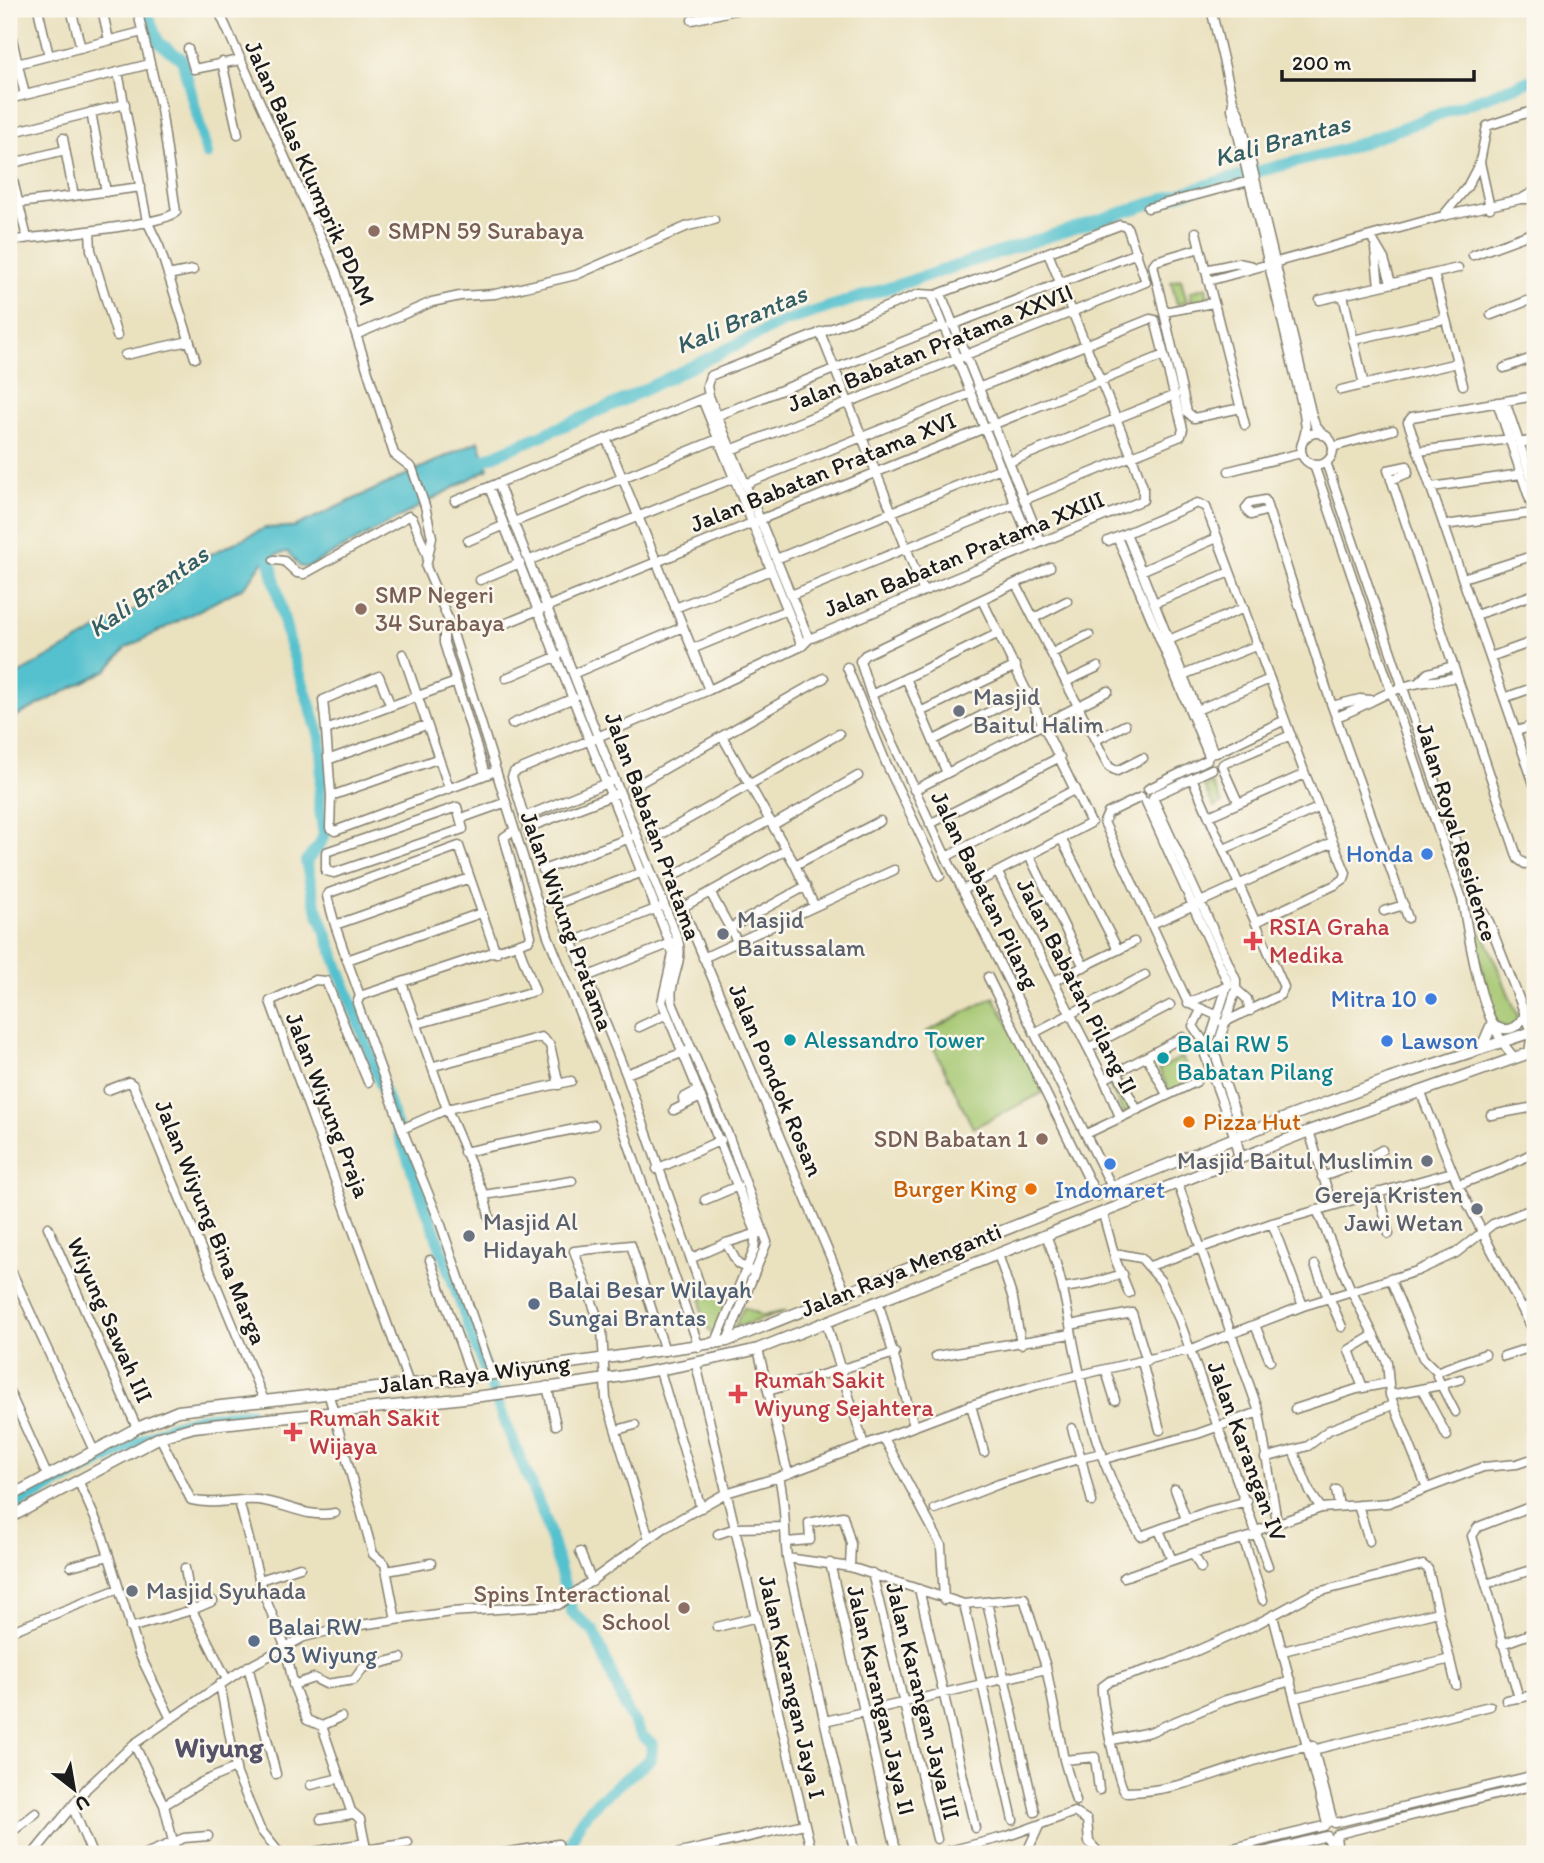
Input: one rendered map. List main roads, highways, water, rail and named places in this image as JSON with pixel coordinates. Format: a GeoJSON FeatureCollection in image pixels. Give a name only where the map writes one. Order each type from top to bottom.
{"type":"FeatureCollection","features":[{"type":"Feature","properties":{"kind":"main road"},"geometry":{"type":"LineString","coordinates":[[1525,1014],[1535,1021]]}},
{"type":"Feature","properties":{"kind":"main road"},"geometry":{"type":"LineString","coordinates":[[1482,1047],[1492,1024]]}},
{"type":"Feature","properties":{"kind":"main road"},"geometry":{"type":"LineString","coordinates":[[1240,1142],[1482,1047],[1533,1032]]}},
{"type":"Feature","properties":{"kind":"main road"},"geometry":{"type":"LineString","coordinates":[[1240,1142],[1309,1130],[1531,1051]]}},
{"type":"Feature","properties":{"kind":"main road","name":"Jalan Raya Menganti"},"geometry":{"type":"LineString","coordinates":[[797,1325],[826,1322],[1178,1184],[1240,1142]]}},
{"type":"Feature","properties":{"kind":"main road","name":"Jalan Raya Menganti"},"geometry":{"type":"LineString","coordinates":[[713,1359],[758,1349],[847,1296],[1113,1189],[1240,1142]]}},
{"type":"Feature","properties":{"kind":"main road"},"geometry":{"type":"LineString","coordinates":[[1072,1206],[1079,1223]]}},
{"type":"Feature","properties":{"kind":"main road","name":"Jalan Raya Wiyung"},"geometry":{"type":"LineString","coordinates":[[9,1518],[160,1437],[194,1427],[330,1403],[409,1384],[699,1347],[797,1325]]}},
{"type":"Feature","properties":{"kind":"main road","name":"Jalan Raya Wiyung"},"geometry":{"type":"LineString","coordinates":[[9,1497],[137,1427],[178,1411],[264,1400],[330,1403],[486,1394],[660,1371],[713,1359]]}},
{"type":"Feature","properties":{"kind":"water","name":"Kali Brantas"},"geometry":{"type":"Polygon","coordinates":[[[479,441],[488,469],[308,567],[300,567],[288,552],[270,557],[242,588],[126,648],[107,670],[9,720],[9,679],[166,592],[193,565],[211,554],[265,528],[294,527],[479,441]]]}},
{"type":"Feature","properties":{"kind":"waterway"},"geometry":{"type":"LineString","coordinates":[[145,9],[159,43],[182,59],[207,154]]}},
{"type":"Feature","properties":{"kind":"waterway","name":"Kali Brantas"},"geometry":{"type":"LineString","coordinates":[[472,465],[619,402],[783,322],[1217,182],[1342,150],[1535,79]]}},
{"type":"Feature","properties":{"kind":"waterway"},"geometry":{"type":"LineString","coordinates":[[267,549],[289,641],[320,737],[322,764],[319,803],[324,835],[319,846],[306,861],[314,900],[498,1405],[546,1521],[572,1612],[594,1632],[625,1707],[643,1737],[652,1744],[651,1758],[588,1811],[573,1838],[570,1854]]}},
{"type":"Feature","properties":{"kind":"waterway"},"geometry":{"type":"LineString","coordinates":[[9,1508],[169,1427],[201,1418],[250,1413]]}},
{"type":"Feature","properties":{"kind":"place","name":"SMPN 59 Surabaya"},"geometry":{"type":"Point","coordinates":[374,231]}},
{"type":"Feature","properties":{"kind":"place","name":"SMP Negeri 34 Surabaya"},"geometry":{"type":"Point","coordinates":[361,609]}},
{"type":"Feature","properties":{"kind":"place","name":"Masjid Baitul Halim"},"geometry":{"type":"Point","coordinates":[959,711]}},
{"type":"Feature","properties":{"kind":"place","name":"Honda"},"geometry":{"type":"Point","coordinates":[1427,854]}},
{"type":"Feature","properties":{"kind":"place","name":"Masjid Baitussalam"},"geometry":{"type":"Point","coordinates":[723,934]}},
{"type":"Feature","properties":{"kind":"place","name":"RSIA Graha Medika"},"geometry":{"type":"Point","coordinates":[1253,941]}},
{"type":"Feature","properties":{"kind":"place","name":"Mitra 10"},"geometry":{"type":"Point","coordinates":[1431,999]}},
{"type":"Feature","properties":{"kind":"place","name":"Alessandro Tower"},"geometry":{"type":"Point","coordinates":[790,1040]}},
{"type":"Feature","properties":{"kind":"place","name":"Lawson"},"geometry":{"type":"Point","coordinates":[1387,1041]}},
{"type":"Feature","properties":{"kind":"place","name":"Balai RW 5 Babatan Pilang"},"geometry":{"type":"Point","coordinates":[1163,1058]}},
{"type":"Feature","properties":{"kind":"place","name":"Pizza Hut"},"geometry":{"type":"Point","coordinates":[1189,1122]}},
{"type":"Feature","properties":{"kind":"place","name":"SDN Babatan 1"},"geometry":{"type":"Point","coordinates":[1042,1139]}},
{"type":"Feature","properties":{"kind":"place","name":"Masjid Baitul Muslimin"},"geometry":{"type":"Point","coordinates":[1427,1161]}},
{"type":"Feature","properties":{"kind":"place","name":"Indomaret"},"geometry":{"type":"Point","coordinates":[1110,1164]}},
{"type":"Feature","properties":{"kind":"place","name":"Burger King"},"geometry":{"type":"Point","coordinates":[1031,1189]}},
{"type":"Feature","properties":{"kind":"place","name":"Gereja Kristen Jawi Wetan"},"geometry":{"type":"Point","coordinates":[1477,1209]}},
{"type":"Feature","properties":{"kind":"place","name":"Masjid Al Hidayah"},"geometry":{"type":"Point","coordinates":[469,1236]}},
{"type":"Feature","properties":{"kind":"place","name":"Balai Besar Wilayah Sungai Brantas"},"geometry":{"type":"Point","coordinates":[534,1304]}},
{"type":"Feature","properties":{"kind":"place","name":"Rumah Sakit Wiyung Sejahtera"},"geometry":{"type":"Point","coordinates":[738,1394]}},
{"type":"Feature","properties":{"kind":"place","name":"Rumah Sakit Wijaya"},"geometry":{"type":"Point","coordinates":[293,1432]}},
{"type":"Feature","properties":{"kind":"place","name":"Masjid Syuhada"},"geometry":{"type":"Point","coordinates":[132,1591]}},
{"type":"Feature","properties":{"kind":"place","name":"Spins Interactional School"},"geometry":{"type":"Point","coordinates":[684,1608]}},
{"type":"Feature","properties":{"kind":"place","name":"Balai RW 03 Wiyung"},"geometry":{"type":"Point","coordinates":[254,1641]}},
{"type":"Feature","properties":{"kind":"district","name":"Wiyung"},"geometry":{"type":"Point","coordinates":[219,1747]}}]}
